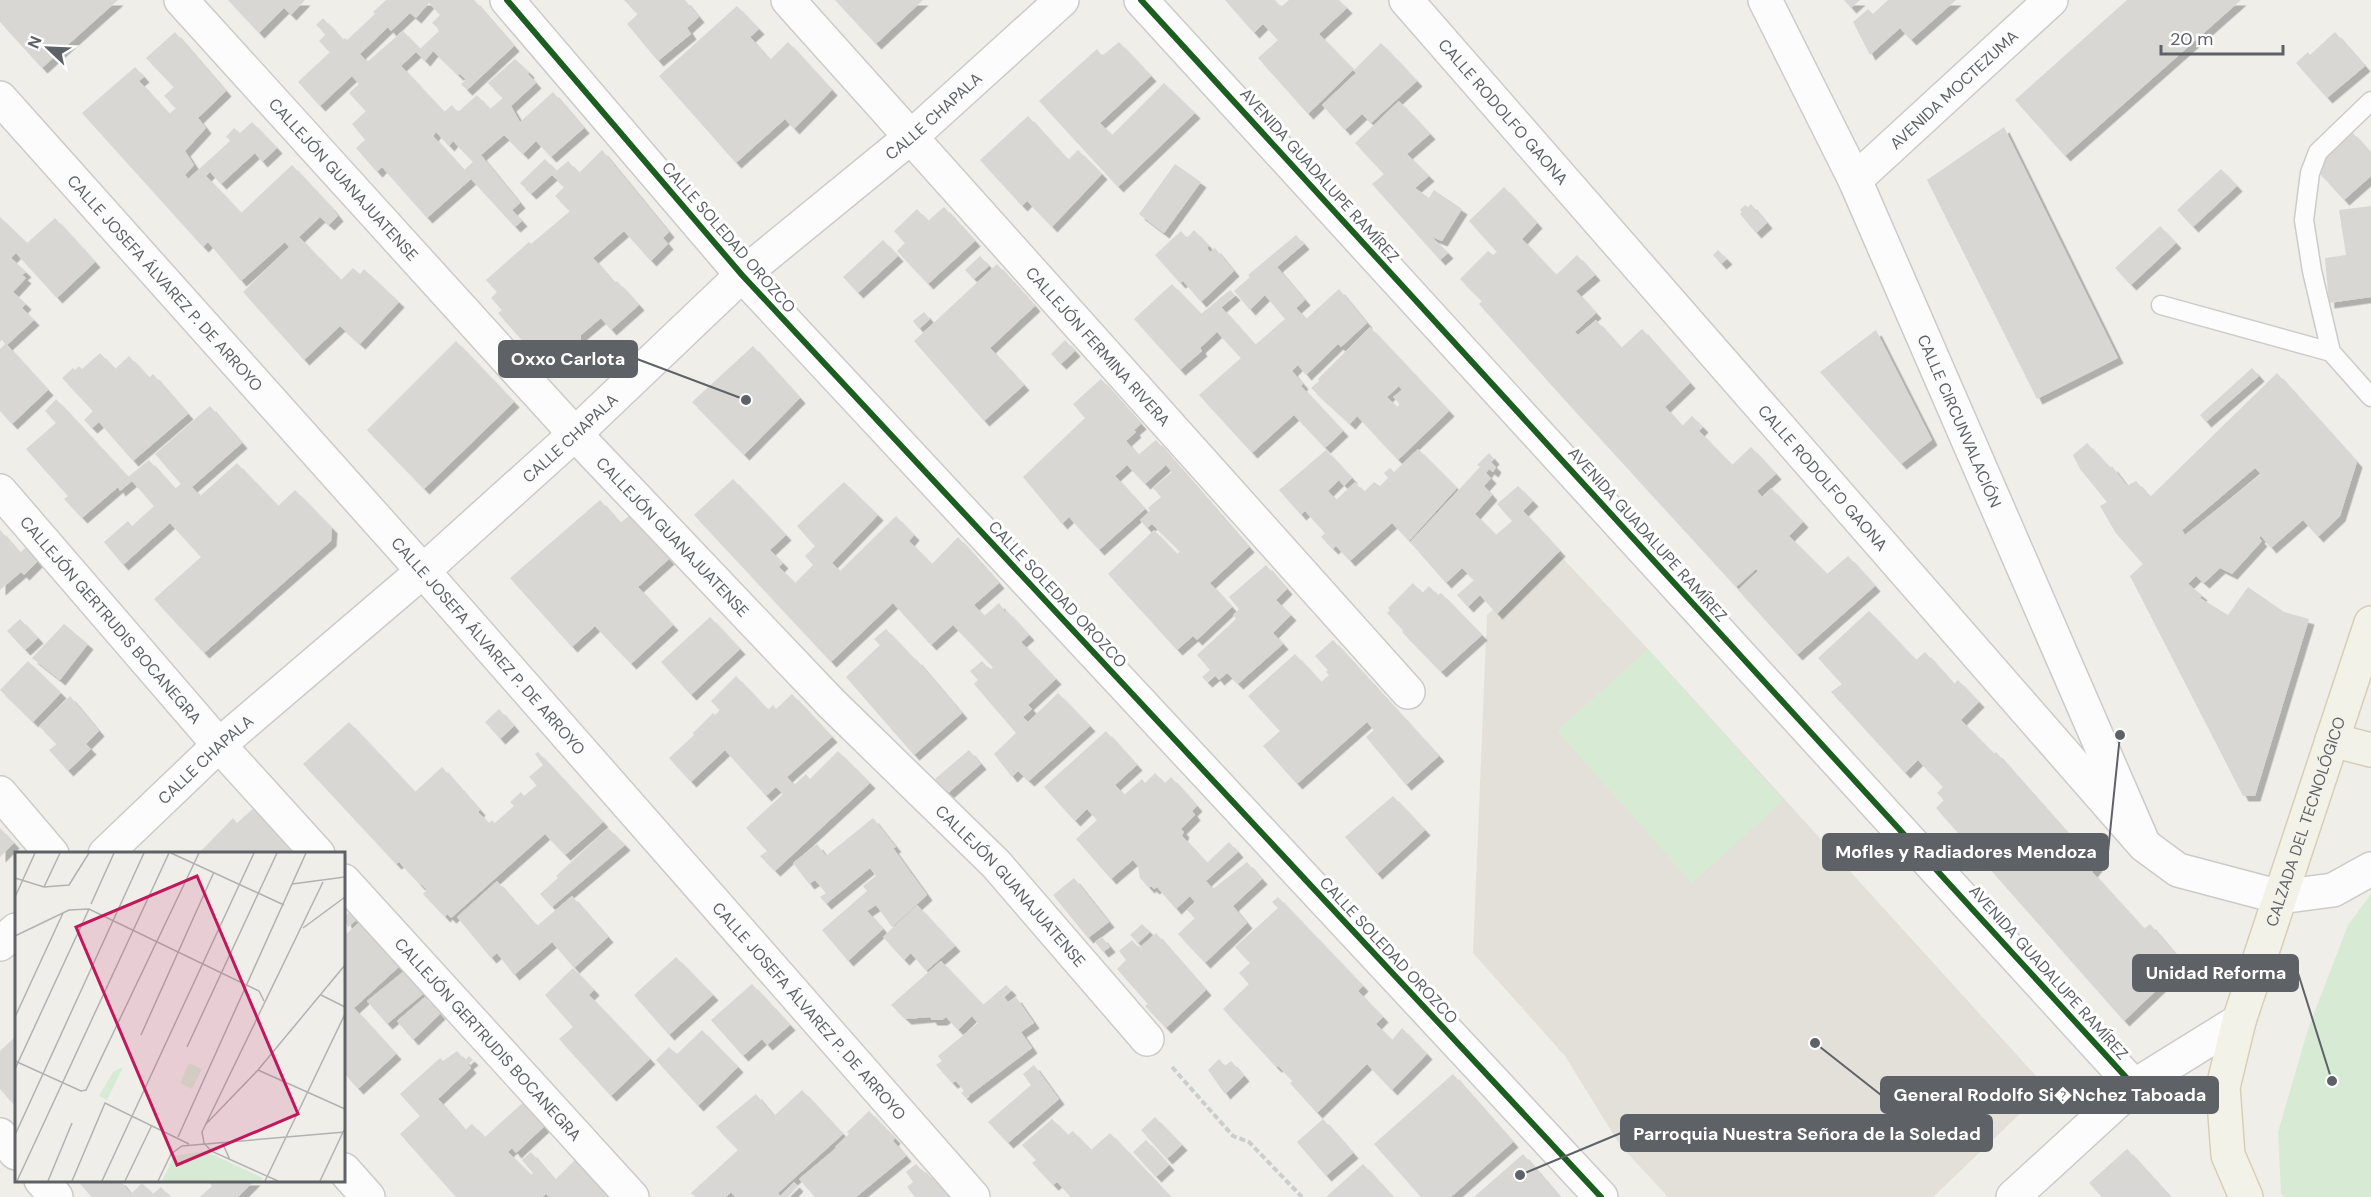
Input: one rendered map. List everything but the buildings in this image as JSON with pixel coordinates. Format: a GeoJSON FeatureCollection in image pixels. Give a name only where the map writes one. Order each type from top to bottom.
{"type":"FeatureCollection","features":[{"type":"Feature","properties":{"kind":"main road","name":"CALZADA DEL TECNOLÓGICO"},"geometry":{"type":"LineString","coordinates":[[2246,1197],[2228,1155],[2223,1088],[2239,1021],[2371,623]]}},
{"type":"Feature","properties":{"kind":"main road"},"geometry":{"type":"LineString","coordinates":[[2332,740],[2371,750]]}},
{"type":"Feature","properties":{"kind":"street","name":"CALLEJÓN GUANAJUATENSE"},"geometry":{"type":"LineString","coordinates":[[181,0],[575,434],[831,703],[996,864],[1147,1039]]}},
{"type":"Feature","properties":{"kind":"street","name":"CALLE SOLEDAD OROZCO"},"geometry":{"type":"LineString","coordinates":[[507,0],[742,275],[1601,1197]]}},
{"type":"Feature","properties":{"kind":"street","name":"CALLEJÓN FERMINA RIVERA"},"geometry":{"type":"LineString","coordinates":[[788,0],[1408,692]]}},
{"type":"Feature","properties":{"kind":"street","name":"CALLE CHAPALA"},"geometry":{"type":"LineString","coordinates":[[107,852],[219,745],[423,571],[575,434],[742,275],[912,136],[1062,0]]}},
{"type":"Feature","properties":{"kind":"street","name":"AVENIDA GUADALUPE RAMÍREZ"},"geometry":{"type":"LineString","coordinates":[[1141,0],[2134,1086]]}},
{"type":"Feature","properties":{"kind":"street","name":"CALLE RODOLFO GAONA"},"geometry":{"type":"LineString","coordinates":[[1406,0],[2144,845],[2178,870],[2280,897]]}},
{"type":"Feature","properties":{"kind":"street","name":"CALLE CIRCUNVALACIÓN"},"geometry":{"type":"LineString","coordinates":[[1765,0],[1856,180],[2144,845]]}},
{"type":"Feature","properties":{"kind":"street","name":"AVENIDA MOCTEZUMA"},"geometry":{"type":"LineString","coordinates":[[1856,180],[2051,0]]}},
{"type":"Feature","properties":{"kind":"street","name":"CALLE JOSEFA ÁLVAREZ P. DE ARROYO"},"geometry":{"type":"LineString","coordinates":[[0,98],[423,571],[973,1197]]}},
{"type":"Feature","properties":{"kind":"street","name":"CALLEJÓN GERTRUDIS BOCANEGRA"},"geometry":{"type":"LineString","coordinates":[[0,491],[219,745],[316,852]]}},
{"type":"Feature","properties":{"kind":"street"},"geometry":{"type":"LineString","coordinates":[[0,794],[50,852]]}},
{"type":"Feature","properties":{"kind":"street"},"geometry":{"type":"LineString","coordinates":[[2280,897],[2333,890],[2371,869]]}},
{"type":"Feature","properties":{"kind":"street","name":"CALLEJÓN GERTRUDIS BOCANEGRA"},"geometry":{"type":"LineString","coordinates":[[345,883],[632,1197]]}},
{"type":"Feature","properties":{"kind":"street"},"geometry":{"type":"LineString","coordinates":[[0,944],[15,931]]}},
{"type":"Feature","properties":{"kind":"street"},"geometry":{"type":"LineString","coordinates":[[2013,1197],[2134,1086],[2239,1021]]}},
{"type":"Feature","properties":{"kind":"street"},"geometry":{"type":"LineString","coordinates":[[0,1135],[15,1152]]}},
{"type":"Feature","properties":{"kind":"street"},"geometry":{"type":"LineString","coordinates":[[345,1171],[368,1197]]}},
{"type":"Feature","properties":{"kind":"street"},"geometry":{"type":"LineString","coordinates":[[43,1182],[56,1197]]}},
{"type":"Feature","properties":{"kind":"lane"},"geometry":{"type":"LineString","coordinates":[[2371,101],[2318,152],[2310,173],[2304,220],[2312,271],[2331,352],[2371,397]]}},
{"type":"Feature","properties":{"kind":"lane"},"geometry":{"type":"LineString","coordinates":[[2161,305],[2331,352]]}},
{"type":"Feature","properties":{"kind":"path"},"geometry":{"type":"LineString","coordinates":[[1147,1039],[1233,1136],[1249,1142],[1302,1197]]}},
{"type":"Feature","properties":{"kind":"shaded area"},"geometry":{"type":"Polygon","coordinates":[[[1555,550],[1648,649],[2047,1088],[1933,1197],[1668,1197],[1620,1145],[1565,1056],[1473,953],[1487,615],[1555,550]]]}},
{"type":"Feature","properties":{"kind":"green space"},"geometry":{"type":"Polygon","coordinates":[[[1648,649],[1783,800],[1692,883],[1557,731],[1648,649]]]}},
{"type":"Feature","properties":{"kind":"green space"},"geometry":{"type":"Polygon","coordinates":[[[2371,894],[2371,1197],[2284,1197],[2281,1194],[2278,1132],[2308,1029],[2348,925],[2371,894]]]}},
{"type":"Feature","properties":{"kind":"cycle path"},"geometry":{"type":"LineString","coordinates":[[507,0],[742,275],[1601,1197]]}},
{"type":"Feature","properties":{"kind":"cycle path"},"geometry":{"type":"LineString","coordinates":[[1141,0],[2134,1086]]}},
{"type":"Feature","properties":{"kind":"place","name":"Oxxo Carlota"},"geometry":{"type":"Point","coordinates":[746,400]}},
{"type":"Feature","properties":{"kind":"place","name":"Mofles y Radiadores Mendoza"},"geometry":{"type":"Point","coordinates":[2120,735]}},
{"type":"Feature","properties":{"kind":"place","name":"General Rodolfo Si�Nchez Taboada"},"geometry":{"type":"Point","coordinates":[1815,1043]}},
{"type":"Feature","properties":{"kind":"place","name":"Unidad Reforma"},"geometry":{"type":"Point","coordinates":[2332,1081]}},
{"type":"Feature","properties":{"kind":"place","name":"Parroquia Nuestra Señora de la Soledad"},"geometry":{"type":"Point","coordinates":[1520,1175]}}]}
